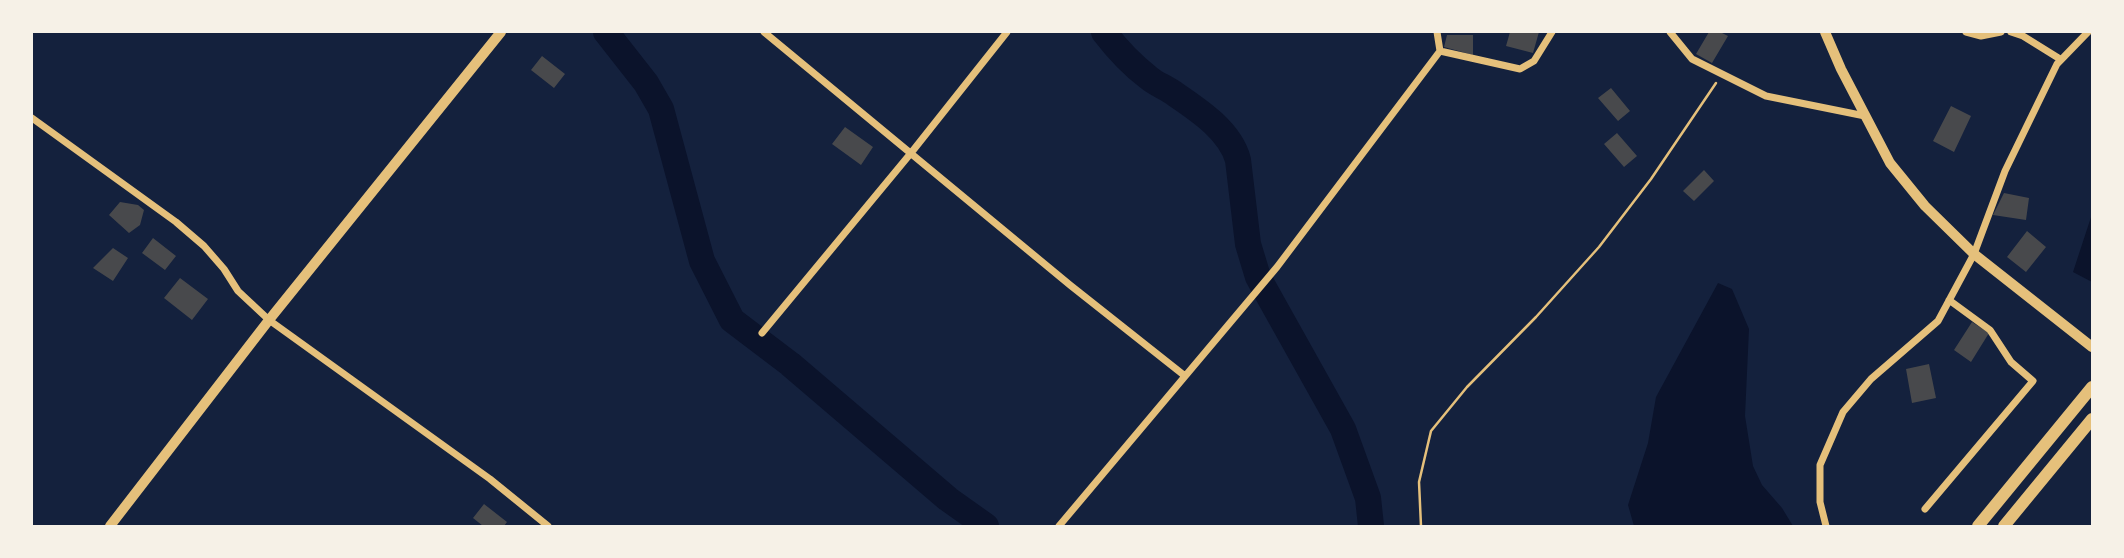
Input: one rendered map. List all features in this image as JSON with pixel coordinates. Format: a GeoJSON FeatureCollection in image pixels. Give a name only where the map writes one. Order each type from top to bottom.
{"type":"FeatureCollection","features":[{"type":"Feature","properties":{"kind":"highway"},"geometry":{"type":"LineString","coordinates":[[1979,527],[2092,387]]}},
{"type":"Feature","properties":{"kind":"highway"},"geometry":{"type":"LineString","coordinates":[[2004,527],[2092,419]]}},
{"type":"Feature","properties":{"kind":"main road"},"geometry":{"type":"LineString","coordinates":[[1825,32],[1890,163],[1925,206],[1974,254],[2092,347]]}},
{"type":"Feature","properties":{"kind":"street"},"geometry":{"type":"LineString","coordinates":[[110,527],[269,320],[500,32]]}},
{"type":"Feature","properties":{"kind":"street"},"geometry":{"type":"LineString","coordinates":[[764,32],[1070,285],[1185,376]]}},
{"type":"Feature","properties":{"kind":"street"},"geometry":{"type":"LineString","coordinates":[[762,333],[1007,32]]}},
{"type":"Feature","properties":{"kind":"street"},"geometry":{"type":"LineString","coordinates":[[1059,527],[1277,267],[1440,51],[1437,32]]}},
{"type":"Feature","properties":{"kind":"street"},"geometry":{"type":"LineString","coordinates":[[1440,51],[1520,69],[1534,61],[1552,32]]}},
{"type":"Feature","properties":{"kind":"street"},"geometry":{"type":"LineString","coordinates":[[1670,32],[1692,59],[1766,96],[1865,116]]}},
{"type":"Feature","properties":{"kind":"street"},"geometry":{"type":"LineString","coordinates":[[1966,32],[1981,36],[2001,32]]}},
{"type":"Feature","properties":{"kind":"street"},"geometry":{"type":"LineString","coordinates":[[2011,32],[2023,36],[2060,60]]}},
{"type":"Feature","properties":{"kind":"street"},"geometry":{"type":"LineString","coordinates":[[1826,527],[1820,502],[1820,465],[1843,412],[1871,379],[1938,321],[1974,254],[2005,171],[2060,60],[2088,32]]}},
{"type":"Feature","properties":{"kind":"street"},"geometry":{"type":"LineString","coordinates":[[32,118],[176,222],[204,246],[238,290],[269,320],[490,479],[548,527]]}},
{"type":"Feature","properties":{"kind":"street"},"geometry":{"type":"LineString","coordinates":[[1925,509],[2033,381],[2011,362],[1990,330],[1950,300]]}},
{"type":"Feature","properties":{"kind":"path"},"geometry":{"type":"LineString","coordinates":[[1421,527],[1419,482],[1431,431],[1467,387],[1536,317],[1599,247],[1651,179],[1722,74]]}},
{"type":"Feature","properties":{"kind":"water"},"geometry":{"type":"Polygon","coordinates":[[[2092,214],[2092,282],[2073,272],[2092,214]]]}},
{"type":"Feature","properties":{"kind":"water"},"geometry":{"type":"Polygon","coordinates":[[[1718,283],[1732,289],[1749,329],[1745,416],[1753,466],[1762,485],[1793,526],[1634,526],[1628,505],[1648,443],[1656,397],[1718,283]]]}},
{"type":"Feature","properties":{"kind":"building"},"geometry":{"type":"Polygon","coordinates":[[[1510,32],[1539,32],[1533,53],[1506,46],[1510,32]]]}},
{"type":"Feature","properties":{"kind":"building"},"geometry":{"type":"Polygon","coordinates":[[[1709,32],[1720,32],[1728,36],[1712,63],[1696,54],[1709,32]]]}},
{"type":"Feature","properties":{"kind":"building"},"geometry":{"type":"Polygon","coordinates":[[[1447,35],[1473,35],[1473,55],[1444,47],[1447,35]]]}},
{"type":"Feature","properties":{"kind":"building"},"geometry":{"type":"Polygon","coordinates":[[[542,56],[565,74],[554,88],[531,70],[542,56]]]}},
{"type":"Feature","properties":{"kind":"building"},"geometry":{"type":"Polygon","coordinates":[[[1611,88],[1630,111],[1618,121],[1598,98],[1611,88]]]}},
{"type":"Feature","properties":{"kind":"building"},"geometry":{"type":"Polygon","coordinates":[[[1951,106],[1971,116],[1954,152],[1933,141],[1951,106]]]}},
{"type":"Feature","properties":{"kind":"building"},"geometry":{"type":"Polygon","coordinates":[[[845,127],[873,147],[861,165],[832,144],[845,127]]]}},
{"type":"Feature","properties":{"kind":"building"},"geometry":{"type":"Polygon","coordinates":[[[1617,133],[1637,156],[1624,167],[1604,144],[1617,133]]]}},
{"type":"Feature","properties":{"kind":"building"},"geometry":{"type":"Polygon","coordinates":[[[1704,170],[1714,181],[1694,201],[1683,191],[1704,170]]]}},
{"type":"Feature","properties":{"kind":"building"},"geometry":{"type":"Polygon","coordinates":[[[2004,193],[2029,198],[2026,220],[1993,215],[2004,193]]]}},
{"type":"Feature","properties":{"kind":"building"},"geometry":{"type":"Polygon","coordinates":[[[120,202],[138,205],[144,210],[140,225],[129,233],[109,215],[120,202]]]}},
{"type":"Feature","properties":{"kind":"building"},"geometry":{"type":"Polygon","coordinates":[[[2027,231],[2046,247],[2026,272],[2007,257],[2027,231]]]}},
{"type":"Feature","properties":{"kind":"building"},"geometry":{"type":"Polygon","coordinates":[[[153,238],[176,256],[165,270],[142,253],[153,238]]]}},
{"type":"Feature","properties":{"kind":"building"},"geometry":{"type":"Polygon","coordinates":[[[113,248],[128,258],[113,281],[93,268],[113,248]]]}},
{"type":"Feature","properties":{"kind":"building"},"geometry":{"type":"Polygon","coordinates":[[[180,278],[208,299],[192,320],[164,298],[180,278]]]}},
{"type":"Feature","properties":{"kind":"building"},"geometry":{"type":"Polygon","coordinates":[[[1972,322],[1989,333],[1971,362],[1954,350],[1972,322]]]}},
{"type":"Feature","properties":{"kind":"building"},"geometry":{"type":"Polygon","coordinates":[[[1929,364],[1936,398],[1912,403],[1906,369],[1929,364]]]}},
{"type":"Feature","properties":{"kind":"building"},"geometry":{"type":"Polygon","coordinates":[[[484,504],[507,522],[504,526],[483,526],[473,518],[484,504]]]}},
{"type":"Feature","properties":{"kind":"waterway"},"geometry":{"type":"LineString","coordinates":[[606,32],[646,83],[661,109],[702,261],[732,320],[790,364],[948,499],[986,526]]}},
{"type":"Feature","properties":{"kind":"waterway"},"geometry":{"type":"LineString","coordinates":[[1104,32],[1143,73],[1211,121],[1234,149],[1238,160],[1248,244],[1258,277],[1343,429],[1368,498],[1371,526]]}}]}
